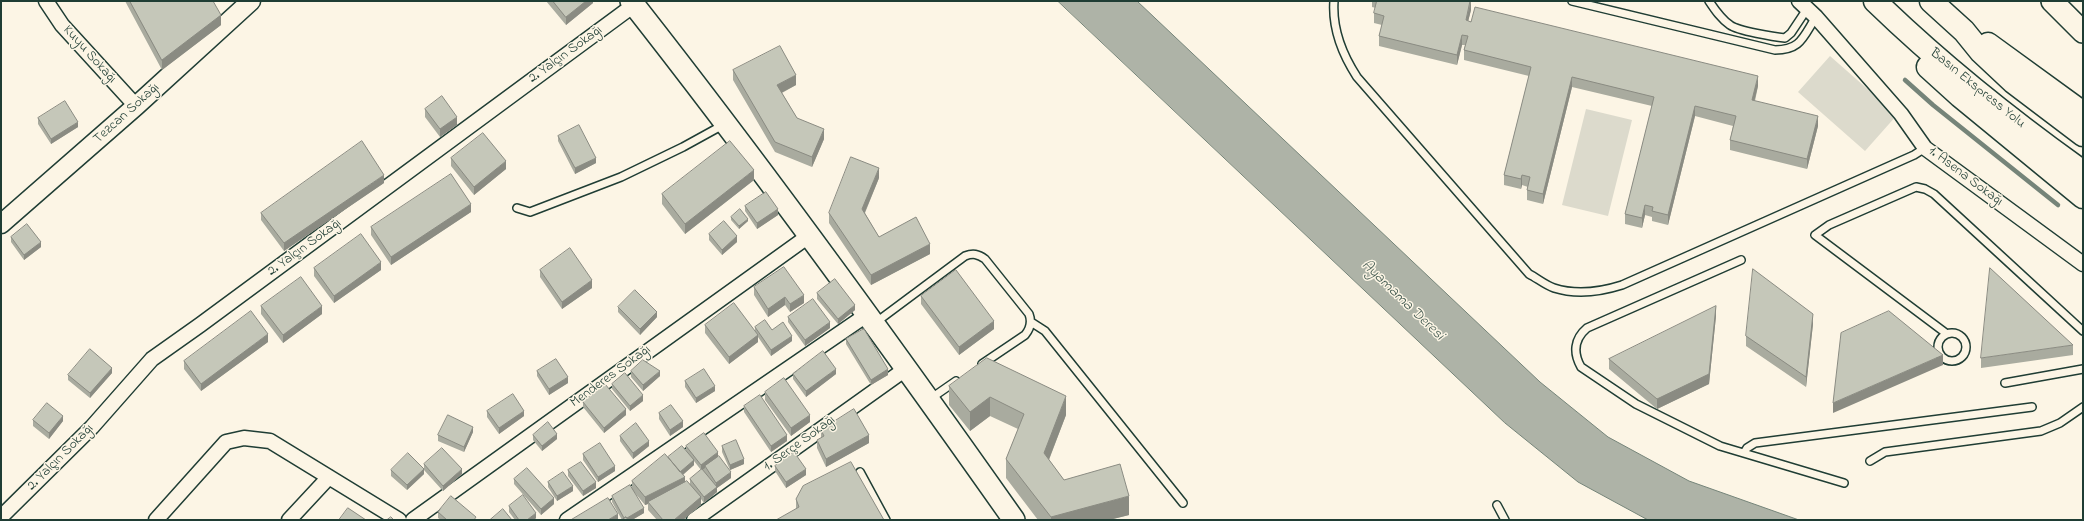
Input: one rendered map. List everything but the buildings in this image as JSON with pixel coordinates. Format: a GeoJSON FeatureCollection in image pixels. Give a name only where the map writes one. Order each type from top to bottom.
{"type":"FeatureCollection","features":[{"type":"Feature","properties":{"kind":"highway","name":"Basın Ekspress Yolu"},"geometry":{"type":"LineString","coordinates":[[1875,1],[1900,25],[2017,122],[2083,172]]}},
{"type":"Feature","properties":{"kind":"highway","name":"Basın Ekspress Yolu"},"geometry":{"type":"LineString","coordinates":[[1931,1],[1964,31],[1981,52],[2013,82],[2083,135]]}},
{"type":"Feature","properties":{"kind":"highway"},"geometry":{"type":"LineString","coordinates":[[1900,25],[1908,42],[1930,69],[2083,197]]}},
{"type":"Feature","properties":{"kind":"highway"},"geometry":{"type":"LineString","coordinates":[[1964,31],[2000,52],[2083,113]]}},
{"type":"Feature","properties":{"kind":"main road"},"geometry":{"type":"LineString","coordinates":[[2052,1],[2083,32]]}},
{"type":"Feature","properties":{"kind":"main road"},"geometry":{"type":"LineString","coordinates":[[2071,1],[2083,13]]}},
{"type":"Feature","properties":{"kind":"main road"},"geometry":{"type":"LineString","coordinates":[[632,3],[727,123],[810,234],[1014,520]]}},
{"type":"Feature","properties":{"kind":"street","name":"Kuyu Sokağı"},"geometry":{"type":"LineString","coordinates":[[46,1],[62,25],[136,106]]}},
{"type":"Feature","properties":{"kind":"street","name":"Tezcan Sokağı"},"geometry":{"type":"LineString","coordinates":[[1,224],[136,106],[251,1]]}},
{"type":"Feature","properties":{"kind":"street","name":"2. Yalçın Sokağı"},"geometry":{"type":"LineString","coordinates":[[1,517],[92,427],[152,359],[207,321],[632,3]]}},
{"type":"Feature","properties":{"kind":"street","name":"1. Asena Sokağı"},"geometry":{"type":"LineString","coordinates":[[1807,9],[1901,114],[1925,148],[2083,264]]}},
{"type":"Feature","properties":{"kind":"street","name":"Menderes Sokağı"},"geometry":{"type":"LineString","coordinates":[[413,520],[810,234]]}},
{"type":"Feature","properties":{"kind":"street"},"geometry":{"type":"LineString","coordinates":[[567,520],[871,318]]}},
{"type":"Feature","properties":{"kind":"street","name":"1. Serçe Sokağı"},"geometry":{"type":"LineString","coordinates":[[694,520],[907,368]]}},
{"type":"Feature","properties":{"kind":"street"},"geometry":{"type":"LineString","coordinates":[[156,520],[226,442],[244,438],[270,441],[329,477],[382,516],[399,520]]}},
{"type":"Feature","properties":{"kind":"street"},"geometry":{"type":"LineString","coordinates":[[290,520],[329,477]]}},
{"type":"Feature","properties":{"kind":"lane"},"geometry":{"type":"LineString","coordinates":[[1334,1],[1335,26],[1339,43],[1346,60],[1357,77],[1529,274],[1553,288],[1579,292],[1604,291],[1622,285],[1914,155],[1925,148]]}},
{"type":"Feature","properties":{"kind":"lane"},"geometry":{"type":"LineString","coordinates":[[1574,1],[1775,50],[1789,50],[1800,42],[1807,9]]}},
{"type":"Feature","properties":{"kind":"lane"},"geometry":{"type":"LineString","coordinates":[[1709,1],[1720,17],[1731,26],[1776,38],[1785,38],[1791,33],[1807,9]]}},
{"type":"Feature","properties":{"kind":"lane"},"geometry":{"type":"LineString","coordinates":[[517,208],[530,212],[621,177],[683,147],[727,123]]}},
{"type":"Feature","properties":{"kind":"lane"},"geometry":{"type":"LineString","coordinates":[[1947,334],[1815,235],[1829,225],[1916,187],[1925,189],[1934,194],[2083,331]]}},
{"type":"Feature","properties":{"kind":"lane"},"geometry":{"type":"LineString","coordinates":[[871,318],[965,256],[975,254],[985,259],[1029,314],[1031,322],[1025,335],[974,369]]}},
{"type":"Feature","properties":{"kind":"lane"},"geometry":{"type":"LineString","coordinates":[[1741,260],[1587,328],[1578,338],[1575,349],[1581,367],[1636,404],[1720,446],[1844,483]]}},
{"type":"Feature","properties":{"kind":"lane"},"geometry":{"type":"LineString","coordinates":[[1031,322],[1045,331],[1183,502]]}},
{"type":"Feature","properties":{"kind":"lane"},"geometry":{"type":"LineString","coordinates":[[2005,383],[2083,369]]}},
{"type":"Feature","properties":{"kind":"lane"},"geometry":{"type":"LineString","coordinates":[[929,399],[961,378]]}},
{"type":"Feature","properties":{"kind":"lane"},"geometry":{"type":"LineString","coordinates":[[1744,453],[1747,448],[1755,443],[2032,407]]}},
{"type":"Feature","properties":{"kind":"lane"},"geometry":{"type":"LineString","coordinates":[[1870,461],[1885,452],[2041,431],[2060,423],[2083,407]]}},
{"type":"Feature","properties":{"kind":"lane"},"geometry":{"type":"LineString","coordinates":[[860,472],[886,520]]}},
{"type":"Feature","properties":{"kind":"lane"},"geometry":{"type":"LineString","coordinates":[[1497,506],[1505,520]]}},
{"type":"Feature","properties":{"kind":"shaded area"},"geometry":{"type":"Polygon","coordinates":[[[1830,56],[1897,115],[1865,151],[1798,92],[1830,56]]]}},
{"type":"Feature","properties":{"kind":"shaded area"},"geometry":{"type":"Polygon","coordinates":[[[1586,109],[1632,120],[1608,216],[1562,205],[1586,109]]]}},
{"type":"Feature","properties":{"kind":"water","name":"Ayamama Deresi"},"geometry":{"type":"Polygon","coordinates":[[[1058,1],[1137,1],[1540,382],[1608,437],[1689,481],[1799,520],[1648,520],[1578,482],[1505,423],[1058,1]]]}},
{"type":"Feature","properties":{"kind":"waterway"},"geometry":{"type":"LineString","coordinates":[[1905,80],[1933,105],[2058,205]]}}]}
